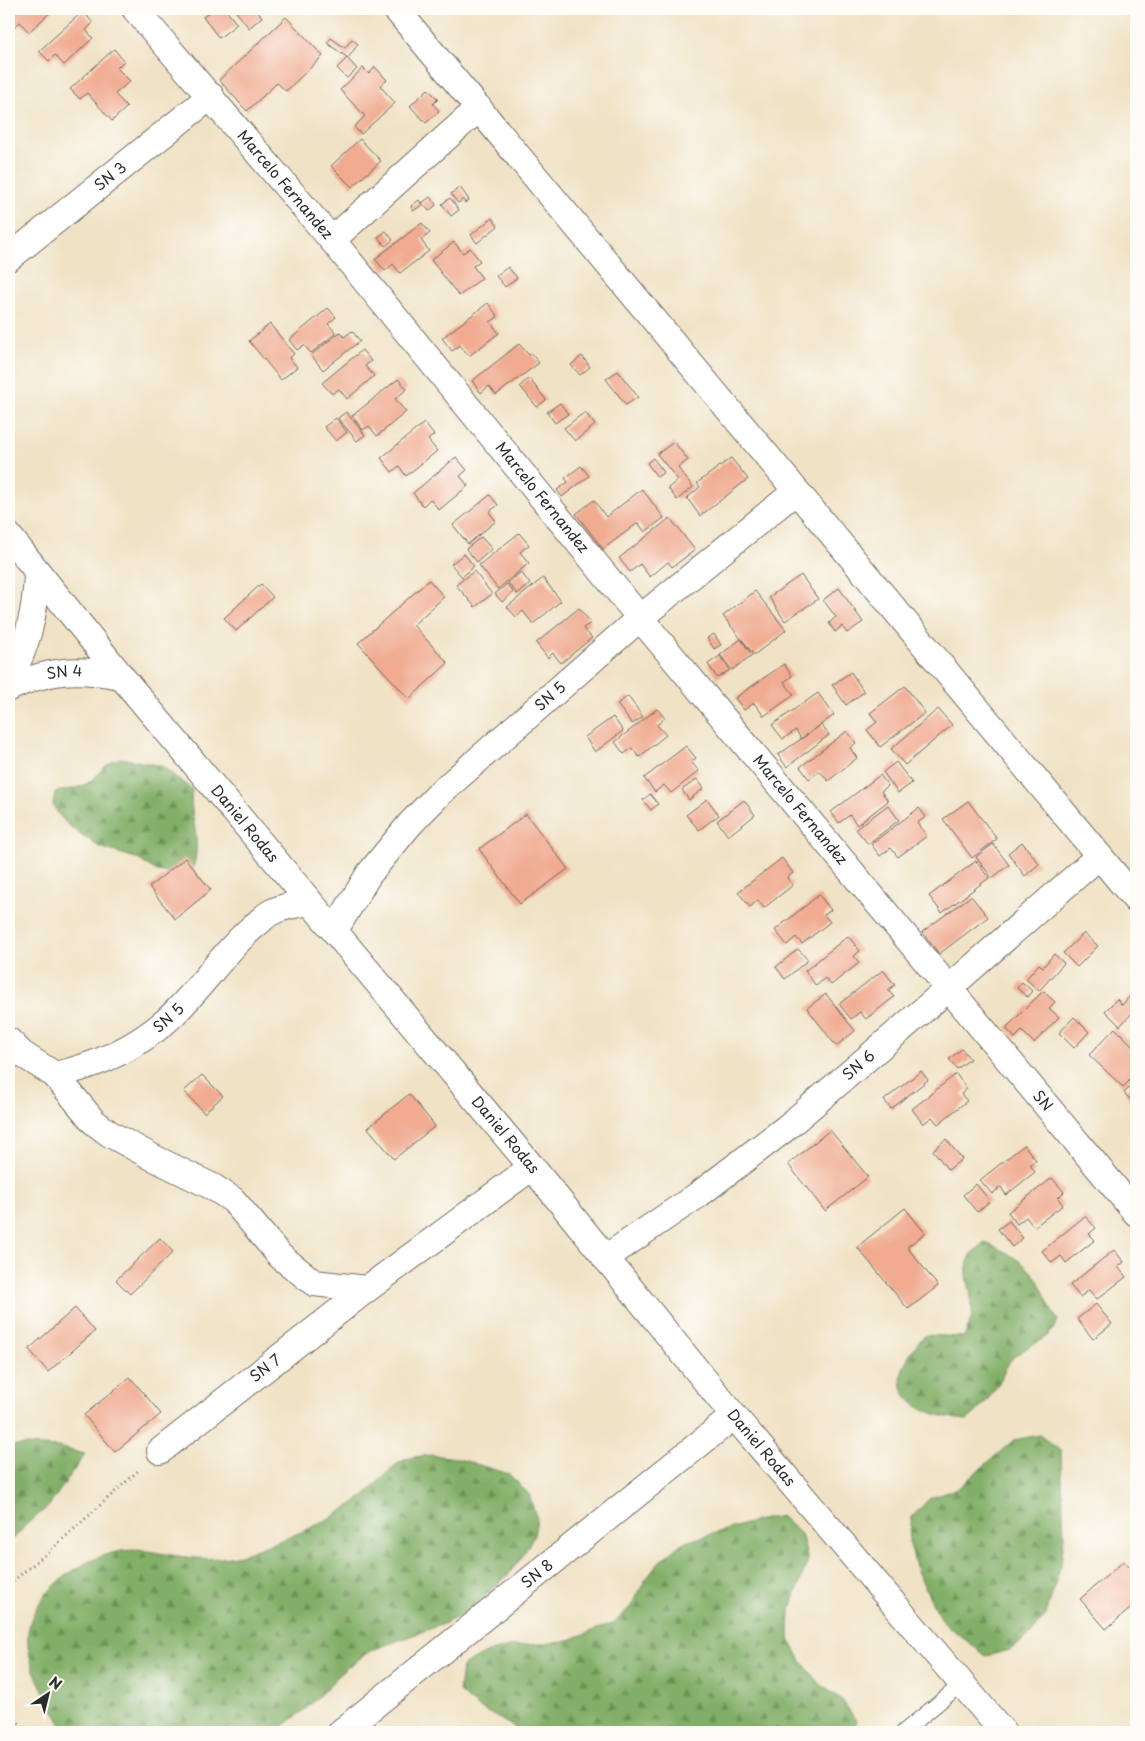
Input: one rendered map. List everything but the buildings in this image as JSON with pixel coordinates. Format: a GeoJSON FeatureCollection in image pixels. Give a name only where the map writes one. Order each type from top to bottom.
{"type":"FeatureCollection","features":[{"type":"Feature","properties":{"kind":"street","name":"Marcelo Fernandez"},"geometry":{"type":"LineString","coordinates":[[135,9],[332,240],[640,618],[949,988]]}},
{"type":"Feature","properties":{"kind":"street"},"geometry":{"type":"LineString","coordinates":[[396,9],[795,492],[1136,900]]}},
{"type":"Feature","properties":{"kind":"street","name":"SN 3"},"geometry":{"type":"LineString","coordinates":[[9,258],[211,96]]}},
{"type":"Feature","properties":{"kind":"street"},"geometry":{"type":"LineString","coordinates":[[332,240],[479,108]]}},
{"type":"Feature","properties":{"kind":"street","name":"SN 5"},"geometry":{"type":"LineString","coordinates":[[335,930],[369,874],[434,800],[640,618],[795,492]]}},
{"type":"Feature","properties":{"kind":"street","name":"Daniel Rodas"},"geometry":{"type":"LineString","coordinates":[[9,536],[121,676],[308,902],[335,930],[532,1167],[734,1416],[1003,1732]]}},
{"type":"Feature","properties":{"kind":"street"},"geometry":{"type":"LineString","coordinates":[[9,679],[17,665],[36,606],[37,572]]}},
{"type":"Feature","properties":{"kind":"street","name":"SN 4"},"geometry":{"type":"LineString","coordinates":[[9,688],[30,678],[63,671],[89,670],[121,676]]}},
{"type":"Feature","properties":{"kind":"street","name":"SN 6"},"geometry":{"type":"LineString","coordinates":[[605,1258],[698,1195],[786,1128],[1099,856]]}},
{"type":"Feature","properties":{"kind":"street","name":"SN 5"},"geometry":{"type":"LineString","coordinates":[[55,1076],[86,1068],[143,1039],[167,1020],[217,962],[264,918],[272,912],[308,902]]}},
{"type":"Feature","properties":{"kind":"street","name":"SN"},"geometry":{"type":"LineString","coordinates":[[949,988],[1136,1213]]}},
{"type":"Feature","properties":{"kind":"street"},"geometry":{"type":"LineString","coordinates":[[9,1041],[22,1054],[55,1076],[94,1122],[110,1134],[152,1158],[213,1187],[233,1200],[280,1256],[314,1283],[367,1289]]}},
{"type":"Feature","properties":{"kind":"street","name":"SN 7"},"geometry":{"type":"LineString","coordinates":[[160,1452],[367,1289],[532,1167]]}},
{"type":"Feature","properties":{"kind":"street","name":"SN 8"},"geometry":{"type":"LineString","coordinates":[[341,1732],[734,1416]]}},
{"type":"Feature","properties":{"kind":"lane"},"geometry":{"type":"LineString","coordinates":[[903,1732],[963,1683]]}},
{"type":"Feature","properties":{"kind":"path"},"geometry":{"type":"LineString","coordinates":[[9,1584],[52,1549],[160,1452]]}},
{"type":"Feature","properties":{"kind":"path"},"geometry":{"type":"LineString","coordinates":[[9,1711],[26,1732]]}},
{"type":"Feature","properties":{"kind":"green space"},"geometry":{"type":"Polygon","coordinates":[[[121,758],[162,766],[192,790],[191,800],[196,837],[196,857],[193,868],[169,873],[157,871],[136,858],[99,847],[68,825],[59,815],[53,805],[55,792],[85,784],[106,766],[121,758]]]}},
{"type":"Feature","properties":{"kind":"green space"},"geometry":{"type":"Polygon","coordinates":[[[985,1243],[1007,1253],[1034,1274],[1058,1320],[1050,1333],[1013,1358],[990,1396],[972,1416],[967,1420],[945,1417],[914,1404],[905,1394],[901,1383],[903,1369],[911,1353],[925,1335],[964,1337],[972,1310],[967,1265],[976,1250],[985,1243]]]}},
{"type":"Feature","properties":{"kind":"green space"},"geometry":{"type":"Polygon","coordinates":[[[1039,1435],[1061,1451],[1064,1538],[1061,1564],[1046,1615],[1030,1635],[1010,1650],[986,1656],[944,1623],[931,1600],[917,1571],[909,1541],[912,1517],[930,1498],[957,1489],[1014,1440],[1039,1435]]]}},
{"type":"Feature","properties":{"kind":"green space"},"geometry":{"type":"Polygon","coordinates":[[[9,1446],[58,1447],[85,1454],[49,1506],[29,1522],[9,1543],[9,1446]]]}},
{"type":"Feature","properties":{"kind":"green space"},"geometry":{"type":"Polygon","coordinates":[[[432,1455],[456,1458],[509,1474],[529,1494],[537,1519],[534,1535],[522,1557],[507,1576],[469,1611],[446,1623],[370,1651],[346,1668],[308,1707],[276,1732],[65,1731],[33,1669],[28,1650],[28,1631],[34,1613],[46,1594],[67,1575],[100,1557],[127,1550],[144,1550],[199,1558],[221,1558],[242,1554],[323,1522],[364,1496],[400,1462],[412,1457],[432,1455]]]}},
{"type":"Feature","properties":{"kind":"green space"},"geometry":{"type":"Polygon","coordinates":[[[781,1516],[801,1534],[808,1560],[790,1611],[789,1637],[801,1661],[820,1684],[842,1700],[857,1722],[851,1732],[523,1732],[478,1707],[459,1692],[462,1666],[486,1653],[512,1646],[564,1642],[615,1622],[633,1604],[644,1582],[660,1561],[682,1543],[755,1521],[781,1516]]]}}]}
